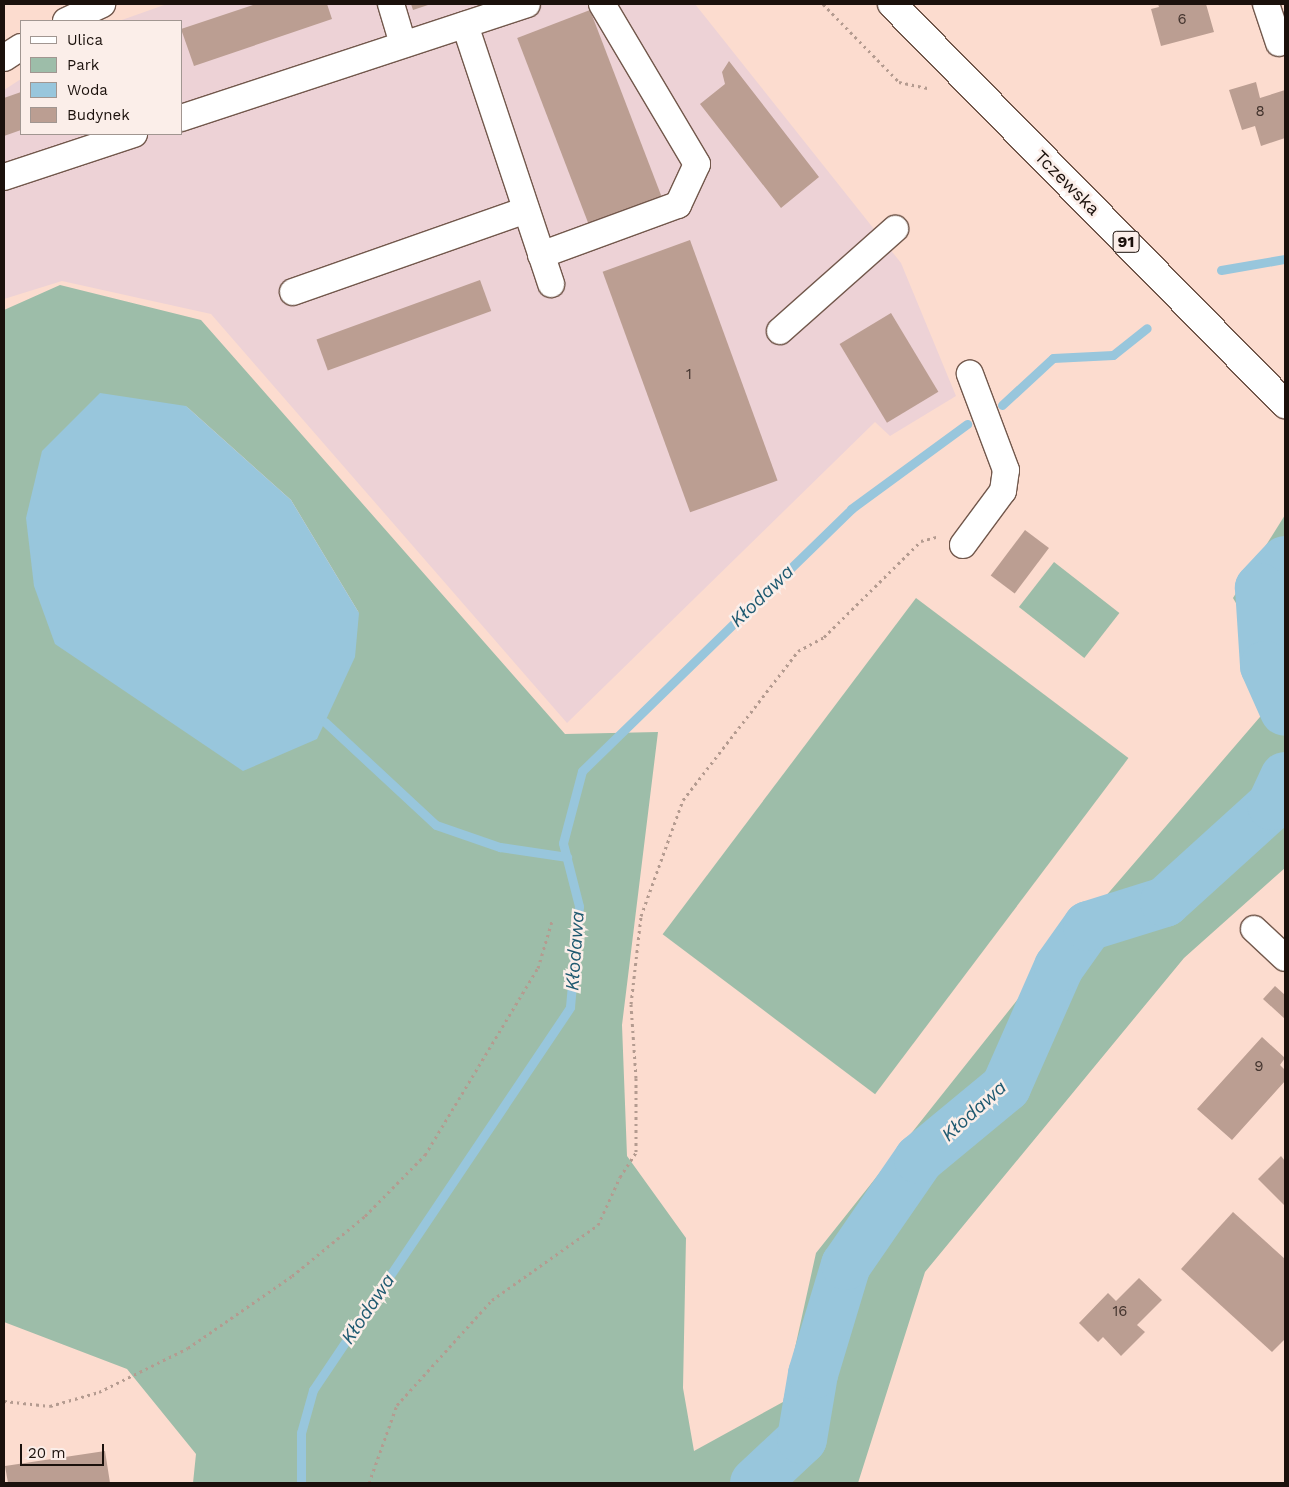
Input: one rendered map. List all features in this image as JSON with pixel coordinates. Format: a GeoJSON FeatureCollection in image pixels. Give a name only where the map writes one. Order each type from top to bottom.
{"type":"FeatureCollection","features":[{"type":"Feature","properties":{"kind":"main road","name":"Tczewska"},"geometry":{"type":"LineString","coordinates":[[892,4],[1285,404]]}},
{"type":"Feature","properties":{"kind":"street"},"geometry":{"type":"LineString","coordinates":[[68,20],[102,4]]}},
{"type":"Feature","properties":{"kind":"street"},"geometry":{"type":"LineString","coordinates":[[391,4],[403,44]]}},
{"type":"Feature","properties":{"kind":"street"},"geometry":{"type":"LineString","coordinates":[[182,118],[527,4]]}},
{"type":"Feature","properties":{"kind":"street"},"geometry":{"type":"LineString","coordinates":[[541,255],[678,205],[697,164],[602,4]]}},
{"type":"Feature","properties":{"kind":"street"},"geometry":{"type":"LineString","coordinates":[[1266,4],[1279,43]]}},
{"type":"Feature","properties":{"kind":"street"},"geometry":{"type":"LineString","coordinates":[[464,25],[551,284]]}},
{"type":"Feature","properties":{"kind":"street"},"geometry":{"type":"LineString","coordinates":[[4,58],[20,48]]}},
{"type":"Feature","properties":{"kind":"street"},"geometry":{"type":"LineString","coordinates":[[4,177],[131,135]]}},
{"type":"Feature","properties":{"kind":"street"},"geometry":{"type":"LineString","coordinates":[[293,292],[526,210]]}},
{"type":"Feature","properties":{"kind":"street"},"geometry":{"type":"LineString","coordinates":[[780,331],[895,229]]}},
{"type":"Feature","properties":{"kind":"street"},"geometry":{"type":"LineString","coordinates":[[963,545],[1003,491],[1006,470],[970,374]]}},
{"type":"Feature","properties":{"kind":"street"},"geometry":{"type":"LineString","coordinates":[[1254,929],[1285,958]]}},
{"type":"Feature","properties":{"kind":"path"},"geometry":{"type":"LineString","coordinates":[[823,4],[899,82],[927,88]]}},
{"type":"Feature","properties":{"kind":"path"},"geometry":{"type":"LineString","coordinates":[[370,1483],[397,1405],[492,1300],[598,1225],[620,1177],[636,1152],[636,1078],[630,1004],[640,916],[683,800],[798,651],[824,637],[921,541],[936,537],[958,554],[963,545]]}},
{"type":"Feature","properties":{"kind":"path"},"geometry":{"type":"LineString","coordinates":[[4,1401],[50,1406],[99,1392],[188,1348],[292,1276],[366,1216],[425,1154],[538,968],[552,921]]}},
{"type":"Feature","properties":{"kind":"shaded area"},"geometry":{"type":"Polygon","coordinates":[[[167,4],[695,4],[901,263],[956,396],[890,436],[875,422],[567,723],[211,314],[62,281],[4,299],[4,90],[20,80],[20,135],[182,135],[182,20],[122,20],[167,4]]]}},
{"type":"Feature","properties":{"kind":"green space"},"geometry":{"type":"Polygon","coordinates":[[[60,285],[201,320],[565,734],[658,732],[622,1025],[627,1156],[686,1238],[683,1388],[694,1451],[783,1402],[816,1253],[1030,984],[1285,688],[1285,868],[1184,958],[925,1272],[858,1483],[193,1483],[196,1454],[127,1369],[4,1322],[4,310],[60,285]],[[186,406],[359,613],[291,500],[186,406]]]}},
{"type":"Feature","properties":{"kind":"green space"},"geometry":{"type":"Polygon","coordinates":[[[1285,515],[1285,686],[1233,598],[1285,515]]]}},
{"type":"Feature","properties":{"kind":"green space"},"geometry":{"type":"Polygon","coordinates":[[[1054,562],[1119,613],[1084,658],[1019,607],[1054,562]]]}},
{"type":"Feature","properties":{"kind":"green space"},"geometry":{"type":"Polygon","coordinates":[[[916,598],[1128,758],[875,1094],[663,934],[916,598]]]}},
{"type":"Feature","properties":{"kind":"water"},"geometry":{"type":"Polygon","coordinates":[[[100,393],[186,406],[291,500],[359,613],[355,657],[317,739],[243,771],[55,644],[34,586],[26,518],[42,451],[100,393]]]}},
{"type":"Feature","properties":{"kind":"building"},"geometry":{"type":"Polygon","coordinates":[[[256,4],[327,4],[332,19],[194,66],[182,29],[256,4]]]}},
{"type":"Feature","properties":{"kind":"building"},"geometry":{"type":"Polygon","coordinates":[[[411,4],[431,4],[413,10],[411,4]]]}},
{"type":"Feature","properties":{"kind":"building"},"geometry":{"type":"Polygon","coordinates":[[[1158,4],[1206,4],[1214,32],[1161,46],[1151,9],[1159,7],[1158,4]]]}},
{"type":"Feature","properties":{"kind":"building"},"geometry":{"type":"Polygon","coordinates":[[[590,10],[663,200],[590,228],[517,38],[590,10]]]}},
{"type":"Feature","properties":{"kind":"building"},"geometry":{"type":"Polygon","coordinates":[[[729,61],[819,177],[781,208],[700,104],[725,84],[722,72],[729,61]]]}},
{"type":"Feature","properties":{"kind":"building"},"geometry":{"type":"Polygon","coordinates":[[[1256,82],[1260,98],[1285,90],[1285,138],[1261,146],[1255,126],[1242,130],[1229,90],[1256,82]]]}},
{"type":"Feature","properties":{"kind":"building"},"geometry":{"type":"Polygon","coordinates":[[[20,92],[20,130],[4,136],[4,98],[20,92]]]}},
{"type":"Feature","properties":{"kind":"building"},"geometry":{"type":"Polygon","coordinates":[[[690,240],[778,481],[690,512],[603,272],[690,240]]]}},
{"type":"Feature","properties":{"kind":"building"},"geometry":{"type":"Polygon","coordinates":[[[480,280],[491,311],[328,371],[316,340],[480,280]]]}},
{"type":"Feature","properties":{"kind":"building"},"geometry":{"type":"Polygon","coordinates":[[[891,313],[938,392],[887,423],[840,344],[891,313]]]}},
{"type":"Feature","properties":{"kind":"building"},"geometry":{"type":"Polygon","coordinates":[[[1025,530],[1049,548],[1015,594],[991,576],[1025,530]]]}},
{"type":"Feature","properties":{"kind":"building"},"geometry":{"type":"Polygon","coordinates":[[[1275,986],[1285,995],[1285,1019],[1263,999],[1275,986]]]}},
{"type":"Feature","properties":{"kind":"building"},"geometry":{"type":"Polygon","coordinates":[[[1262,1037],[1285,1058],[1280,1065],[1285,1070],[1285,1081],[1232,1140],[1197,1109],[1262,1037]]]}},
{"type":"Feature","properties":{"kind":"building"},"geometry":{"type":"Polygon","coordinates":[[[1281,1156],[1285,1161],[1285,1206],[1258,1179],[1281,1156]]]}},
{"type":"Feature","properties":{"kind":"building"},"geometry":{"type":"Polygon","coordinates":[[[1233,1212],[1285,1259],[1285,1339],[1272,1352],[1181,1269],[1233,1212]]]}},
{"type":"Feature","properties":{"kind":"building"},"geometry":{"type":"Polygon","coordinates":[[[1139,1278],[1162,1300],[1137,1325],[1145,1332],[1121,1356],[1103,1337],[1098,1342],[1079,1323],[1108,1293],[1116,1301],[1139,1278]]]}},
{"type":"Feature","properties":{"kind":"building"},"geometry":{"type":"Polygon","coordinates":[[[105,1451],[110,1483],[8,1483],[5,1466],[105,1451]]]}},
{"type":"Feature","properties":{"kind":"waterway","name":"Kłodawa"},"geometry":{"type":"LineString","coordinates":[[1221,270],[1285,259]]}},
{"type":"Feature","properties":{"kind":"waterway","name":"Kłodawa"},"geometry":{"type":"LineString","coordinates":[[1002,405],[1053,358],[1113,355],[1147,328]]}},
{"type":"Feature","properties":{"kind":"waterway","name":"Kłodawa"},"geometry":{"type":"LineString","coordinates":[[301,1483],[301,1433],[313,1390],[570,1007],[579,906],[563,843],[582,771],[851,509],[967,424]]}},
{"type":"Feature","properties":{"kind":"waterway","name":"Kłodawa"},"geometry":{"type":"LineString","coordinates":[[1285,561],[1260,588],[1265,666],[1285,711]]}},
{"type":"Feature","properties":{"kind":"waterway"},"geometry":{"type":"LineString","coordinates":[[325,722],[436,825],[500,847],[567,857]]}},
{"type":"Feature","properties":{"kind":"waterway","name":"Kłodawa"},"geometry":{"type":"LineString","coordinates":[[755,1483],[802,1439],[813,1374],[846,1265],[919,1159],[1006,1087],[1059,967],[1088,926],[1165,902],[1272,805],[1285,777]]}}]}
